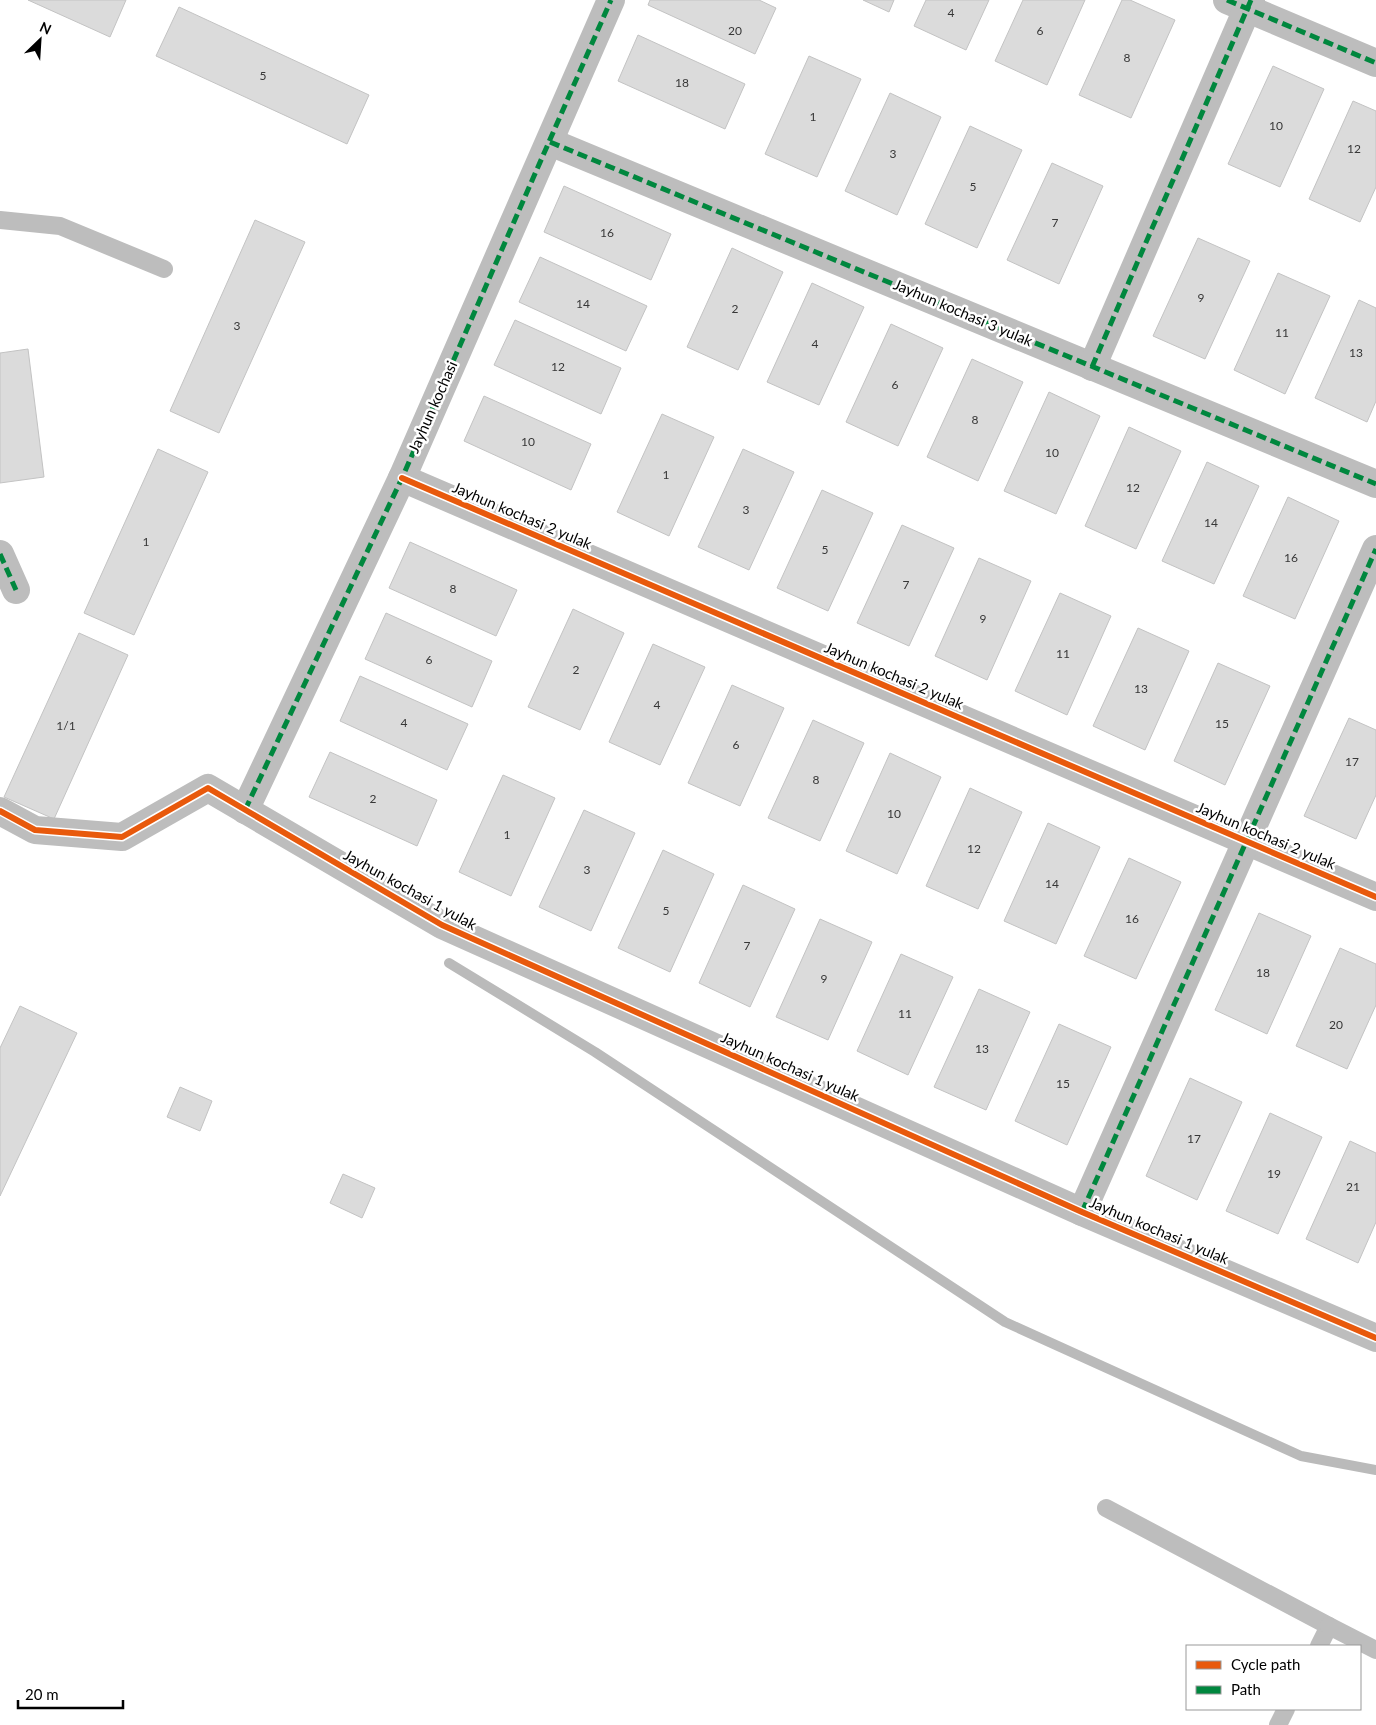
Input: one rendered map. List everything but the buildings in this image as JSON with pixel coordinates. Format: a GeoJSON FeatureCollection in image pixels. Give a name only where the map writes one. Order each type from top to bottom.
{"type":"FeatureCollection","features":[{"type":"Feature","properties":{"kind":"street","name":"Jayhun kochasi"},"geometry":{"type":"LineString","coordinates":[[245,810],[402,478],[612,0]]}},
{"type":"Feature","properties":{"kind":"street"},"geometry":{"type":"LineString","coordinates":[[1092,367],[1242,3],[1376,63]]}},
{"type":"Feature","properties":{"kind":"street","name":"Jayhun kochasi 3 yulak"},"geometry":{"type":"LineString","coordinates":[[550,142],[1376,484]]}},
{"type":"Feature","properties":{"kind":"street","name":"Jayhun kochasi 2 yulak"},"geometry":{"type":"LineString","coordinates":[[402,478],[1376,897]]}},
{"type":"Feature","properties":{"kind":"street"},"geometry":{"type":"LineString","coordinates":[[1082,1212],[1376,549]]}},
{"type":"Feature","properties":{"kind":"street"},"geometry":{"type":"LineString","coordinates":[[0,554],[16,590]]}},
{"type":"Feature","properties":{"kind":"street","name":"Jayhun kochasi 1 yulak"},"geometry":{"type":"LineString","coordinates":[[0,811],[35,830],[122,837],[208,788],[442,925],[1082,1212],[1376,1338]]}},
{"type":"Feature","properties":{"kind":"lane"},"geometry":{"type":"LineString","coordinates":[[0,220],[60,226],[164,269]]}},
{"type":"Feature","properties":{"kind":"lane"},"geometry":{"type":"LineString","coordinates":[[1106,1508],[1376,1650]]}},
{"type":"Feature","properties":{"kind":"lane"},"geometry":{"type":"LineString","coordinates":[[1319,1645],[1329,1626]]}},
{"type":"Feature","properties":{"kind":"lane"},"geometry":{"type":"LineString","coordinates":[[1278,1725],[1286,1710]]}},
{"type":"Feature","properties":{"kind":"waterway"},"geometry":{"type":"LineString","coordinates":[[449,963],[595,1052],[1005,1322],[1301,1456],[1376,1470]]}},
{"type":"Feature","properties":{"kind":"marked path"},"geometry":{"type":"LineString","coordinates":[[245,810],[402,478],[611,0]]}},
{"type":"Feature","properties":{"kind":"marked path"},"geometry":{"type":"LineString","coordinates":[[1227,0],[1376,63]]}},
{"type":"Feature","properties":{"kind":"marked path"},"geometry":{"type":"LineString","coordinates":[[1092,367],[1251,0]]}},
{"type":"Feature","properties":{"kind":"marked path"},"geometry":{"type":"LineString","coordinates":[[550,142],[1376,484]]}},
{"type":"Feature","properties":{"kind":"marked path"},"geometry":{"type":"LineString","coordinates":[[1082,1212],[1376,549]]}},
{"type":"Feature","properties":{"kind":"marked path"},"geometry":{"type":"LineString","coordinates":[[0,554],[16,590]]}},
{"type":"Feature","properties":{"kind":"cycle path"},"geometry":{"type":"LineString","coordinates":[[402,478],[1376,897]]}},
{"type":"Feature","properties":{"kind":"cycle path"},"geometry":{"type":"LineString","coordinates":[[0,811],[35,830],[122,837],[208,788],[442,925],[1082,1212],[1376,1338]]}}]}
